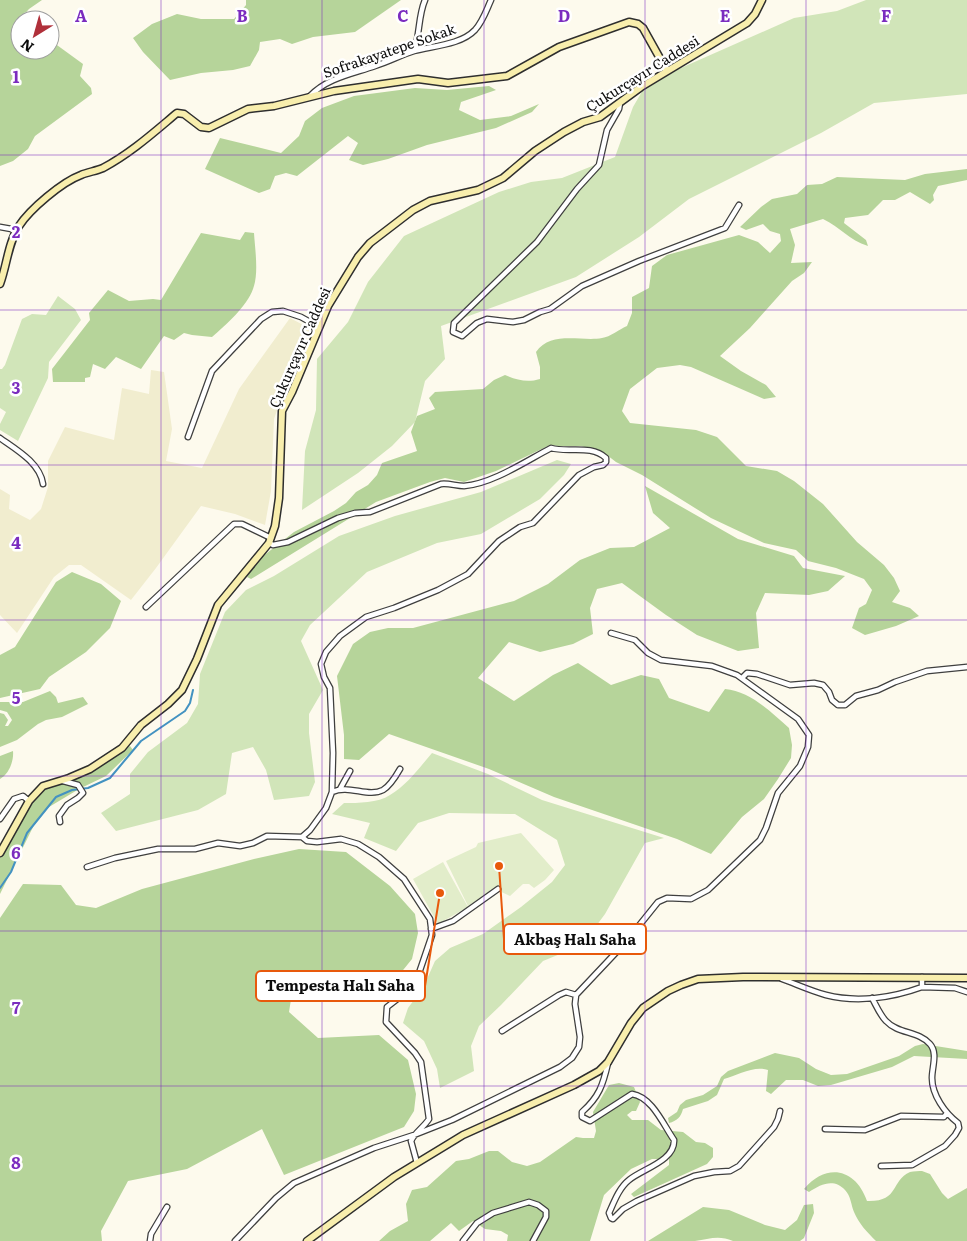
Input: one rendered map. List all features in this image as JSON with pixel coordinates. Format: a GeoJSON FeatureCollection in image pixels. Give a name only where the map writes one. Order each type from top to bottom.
{"type":"FeatureCollection","features":[{"type":"Feature","properties":{"kind":"street"},"geometry":{"type":"LineString","coordinates":[[414,51],[425,0]]}},
{"type":"Feature","properties":{"kind":"street","name":"Sofrakayatepe Sokak"},"geometry":{"type":"LineString","coordinates":[[309,97],[322,84],[414,51],[447,45],[473,32],[484,19],[491,0]]}},
{"type":"Feature","properties":{"kind":"street","name":"Çukurçayır Caddesi"},"geometry":{"type":"LineString","coordinates":[[0,853],[28,801],[43,786],[90,769],[122,748],[141,725],[168,704],[182,690],[197,660],[218,605],[270,540],[275,526],[279,498],[282,411],[292,392],[328,306],[358,257],[370,243],[413,210],[430,201],[478,190],[503,178],[535,151],[564,132],[600,117],[641,86],[747,23],[755,14],[762,0]]}},
{"type":"Feature","properties":{"kind":"street"},"geometry":{"type":"LineString","coordinates":[[0,284],[12,239],[20,224],[58,187],[81,174],[101,168],[140,144],[177,114],[184,114],[201,127],[209,128],[248,109],[274,106],[334,90],[418,78],[448,83],[507,76],[559,47],[629,22],[638,24],[642,28],[667,71]]}},
{"type":"Feature","properties":{"kind":"street"},"geometry":{"type":"LineString","coordinates":[[620,102],[620,109],[608,130],[599,165],[577,189],[537,242],[454,323],[453,332],[462,336],[477,323],[487,319],[513,322],[524,320],[550,309],[582,286],[639,261],[724,228],[739,205]]}},
{"type":"Feature","properties":{"kind":"street"},"geometry":{"type":"LineString","coordinates":[[0,227],[17,230]]}},
{"type":"Feature","properties":{"kind":"street"},"geometry":{"type":"LineString","coordinates":[[188,437],[212,371],[260,319],[272,312],[283,311],[319,326]]}},
{"type":"Feature","properties":{"kind":"street"},"geometry":{"type":"LineString","coordinates":[[0,438],[20,452],[32,464],[41,474],[43,484]]}},
{"type":"Feature","properties":{"kind":"street"},"geometry":{"type":"LineString","coordinates":[[146,607],[234,524],[242,524],[270,540],[273,545],[288,542],[338,518],[355,513],[370,512],[441,484],[450,483],[462,486],[475,484],[516,467],[551,448],[560,451],[586,450],[604,455],[606,462],[603,465],[579,474],[533,523],[520,527],[498,541],[468,574],[438,590],[366,617],[340,636],[326,652],[321,664],[324,677],[330,688],[333,753],[332,792],[326,808],[310,830],[302,837]]}},
{"type":"Feature","properties":{"kind":"street"},"geometry":{"type":"LineString","coordinates":[[235,1241],[276,1198],[294,1183],[374,1148],[452,1120],[560,1067],[572,1058],[579,1047],[580,1037],[575,1004],[576,995],[626,943],[658,902],[667,898],[692,899],[708,890],[760,840],[778,792],[800,766],[808,747],[809,736],[798,719],[742,678],[712,666],[661,660],[648,653],[635,640],[611,632]]}},
{"type":"Feature","properties":{"kind":"street"},"geometry":{"type":"LineString","coordinates":[[742,678],[747,673],[757,674],[790,686],[814,683],[823,685],[838,706],[845,705],[856,696],[878,690],[926,671],[967,667]]}},
{"type":"Feature","properties":{"kind":"street"},"geometry":{"type":"LineString","coordinates":[[332,792],[340,789],[373,793],[382,791],[389,785],[400,769]]}},
{"type":"Feature","properties":{"kind":"street"},"geometry":{"type":"LineString","coordinates":[[340,789],[350,771]]}},
{"type":"Feature","properties":{"kind":"street"},"geometry":{"type":"LineString","coordinates":[[60,822],[58,816],[83,793],[78,785],[61,781]]}},
{"type":"Feature","properties":{"kind":"street"},"geometry":{"type":"LineString","coordinates":[[0,819],[14,799],[22,796],[28,801]]}},
{"type":"Feature","properties":{"kind":"street"},"geometry":{"type":"LineString","coordinates":[[87,867],[115,858],[158,849],[195,849],[218,843],[240,846],[267,836],[302,837],[307,841],[317,842],[341,838],[358,844],[379,857],[404,879],[430,919],[432,936],[418,976],[409,990],[387,1006],[386,1013],[386,1022],[421,1062],[429,1119],[411,1141],[417,1163]]}},
{"type":"Feature","properties":{"kind":"street"},"geometry":{"type":"LineString","coordinates":[[431,929],[453,920],[498,889]]}},
{"type":"Feature","properties":{"kind":"street"},"geometry":{"type":"LineString","coordinates":[[307,1241],[394,1177],[463,1135],[599,1072],[608,1062],[620,1040],[643,1008],[668,990],[698,979],[734,977],[967,978]]}},
{"type":"Feature","properties":{"kind":"street"},"geometry":{"type":"LineString","coordinates":[[776,977],[826,995],[844,998],[872,998],[908,992],[922,987],[955,988],[967,992]]}},
{"type":"Feature","properties":{"kind":"street"},"geometry":{"type":"LineString","coordinates":[[922,977],[922,987]]}},
{"type":"Feature","properties":{"kind":"street"},"geometry":{"type":"LineString","coordinates":[[502,1031],[559,995],[566,992],[576,995]]}},
{"type":"Feature","properties":{"kind":"street"},"geometry":{"type":"LineString","coordinates":[[872,998],[886,1021],[894,1027],[922,1038],[931,1044],[934,1051],[933,1088],[947,1112],[958,1123],[959,1128],[945,1146],[912,1165],[894,1164],[881,1166]]}},
{"type":"Feature","properties":{"kind":"street"},"geometry":{"type":"LineString","coordinates":[[608,1062],[604,1082],[593,1102],[582,1112],[582,1118],[590,1121],[632,1094],[639,1095],[651,1105],[674,1140],[674,1146],[666,1157],[629,1180],[619,1192],[608,1213],[611,1218],[617,1216],[623,1209],[637,1200],[694,1176],[730,1171],[739,1166],[774,1127],[780,1111]]}},
{"type":"Feature","properties":{"kind":"street"},"geometry":{"type":"LineString","coordinates":[[825,1129],[866,1130],[901,1116],[944,1117],[947,1112]]}},
{"type":"Feature","properties":{"kind":"street"},"geometry":{"type":"LineString","coordinates":[[462,1241],[477,1223],[493,1213],[529,1202],[538,1205],[546,1211],[546,1217],[533,1241]]}},
{"type":"Feature","properties":{"kind":"street"},"geometry":{"type":"LineString","coordinates":[[150,1241],[151,1234],[167,1207]]}},
{"type":"Feature","properties":{"kind":"shaded area"},"geometry":{"type":"Polygon","coordinates":[[[290,318],[311,329],[274,419],[271,491],[265,525],[235,514],[201,506],[131,600],[81,565],[69,565],[54,577],[17,633],[0,615],[0,489],[10,495],[9,509],[30,520],[41,509],[48,487],[48,461],[65,427],[114,440],[122,388],[149,394],[151,370],[164,372],[172,429],[166,461],[202,468],[239,389],[290,318]]]}},
{"type":"Feature","properties":{"kind":"green space"},"geometry":{"type":"Polygon","coordinates":[[[0,0],[42,0],[28,10],[10,10],[10,60],[60,60],[60,47],[83,64],[80,76],[91,88],[92,94],[35,136],[28,149],[13,161],[0,166],[0,0]]]}},
{"type":"Feature","properties":{"kind":"green space"},"geometry":{"type":"Polygon","coordinates":[[[246,0],[401,0],[355,32],[313,37],[292,44],[280,39],[260,42],[259,50],[250,66],[233,70],[201,73],[170,80],[143,52],[133,38],[152,24],[177,14],[201,19],[234,19],[246,5],[246,0]]]}},
{"type":"Feature","properties":{"kind":"green space"},"geometry":{"type":"Polygon","coordinates":[[[866,0],[967,0],[967,94],[874,103],[821,133],[689,199],[639,237],[576,277],[441,326],[445,359],[425,381],[415,422],[392,446],[358,473],[302,510],[305,451],[316,410],[317,359],[348,322],[368,282],[404,236],[499,192],[531,182],[562,178],[615,157],[633,107],[647,83],[794,18],[837,11],[866,0]]]}},
{"type":"Feature","properties":{"kind":"green space"},"geometry":{"type":"Polygon","coordinates":[[[489,86],[496,90],[461,102],[459,110],[480,120],[511,116],[539,104],[532,112],[496,128],[427,145],[388,159],[363,165],[349,160],[358,143],[348,136],[297,176],[286,173],[275,176],[270,189],[259,193],[205,169],[220,138],[281,153],[299,136],[305,121],[322,108],[354,96],[415,88],[447,90],[489,86]]]}},
{"type":"Feature","properties":{"kind":"green space"},"geometry":{"type":"Polygon","coordinates":[[[967,169],[967,180],[938,186],[933,195],[934,200],[930,204],[910,192],[895,200],[883,200],[868,215],[845,218],[844,223],[866,240],[868,246],[855,240],[823,219],[790,229],[795,245],[791,263],[812,262],[804,273],[792,281],[750,328],[720,356],[766,385],[776,397],[764,399],[691,367],[680,365],[657,368],[630,389],[622,411],[630,423],[696,430],[717,437],[746,466],[777,471],[794,481],[823,504],[857,542],[884,565],[894,578],[900,591],[892,602],[910,608],[919,616],[896,626],[865,635],[852,628],[859,608],[866,604],[872,590],[864,579],[836,568],[808,561],[796,550],[764,543],[711,518],[642,475],[616,462],[603,452],[581,446],[550,445],[496,471],[464,482],[445,478],[376,502],[251,579],[247,577],[258,560],[294,532],[334,511],[346,503],[356,492],[368,485],[377,475],[382,463],[417,451],[411,432],[417,416],[435,409],[429,398],[435,392],[483,389],[494,380],[505,375],[522,380],[540,379],[540,367],[536,352],[542,345],[558,339],[594,339],[605,337],[627,326],[632,313],[632,297],[649,288],[652,266],[667,255],[739,235],[758,242],[770,253],[781,241],[780,234],[770,231],[763,224],[746,230],[740,227],[772,199],[797,194],[807,185],[822,184],[837,177],[905,180],[925,174],[967,169]]]}},
{"type":"Feature","properties":{"kind":"green space"},"geometry":{"type":"Polygon","coordinates":[[[245,232],[254,233],[256,254],[255,283],[250,295],[241,308],[212,337],[184,333],[174,340],[164,336],[141,369],[116,357],[105,369],[93,364],[90,377],[85,378],[85,382],[53,382],[52,369],[90,320],[89,313],[108,290],[129,301],[161,300],[201,233],[240,240],[245,232]]]}},
{"type":"Feature","properties":{"kind":"green space"},"geometry":{"type":"Polygon","coordinates":[[[58,296],[75,309],[81,320],[49,362],[48,378],[18,441],[0,430],[0,424],[6,412],[0,408],[0,369],[5,365],[22,319],[32,314],[46,315],[58,296]]]}},
{"type":"Feature","properties":{"kind":"green space"},"geometry":{"type":"Polygon","coordinates":[[[557,460],[571,464],[564,475],[540,499],[481,534],[437,543],[367,572],[310,625],[301,641],[323,690],[309,714],[309,733],[315,782],[309,796],[274,800],[266,770],[253,747],[232,753],[226,794],[198,810],[116,831],[101,813],[130,794],[130,774],[148,752],[187,723],[198,704],[200,674],[225,612],[246,590],[274,576],[339,536],[395,516],[481,492],[557,460]]]}},
{"type":"Feature","properties":{"kind":"green space"},"geometry":{"type":"Polygon","coordinates":[[[645,486],[738,539],[794,556],[803,568],[845,576],[828,591],[809,595],[765,593],[756,613],[759,648],[738,651],[697,635],[622,583],[597,589],[590,608],[593,634],[573,644],[540,652],[509,642],[478,678],[514,701],[553,675],[578,663],[611,685],[641,675],[659,679],[669,698],[709,712],[725,689],[743,694],[760,703],[789,728],[792,745],[791,758],[764,799],[742,817],[711,854],[677,839],[554,797],[489,769],[389,734],[359,760],[344,759],[344,735],[337,676],[353,644],[370,632],[388,628],[413,628],[514,601],[548,584],[580,560],[610,548],[634,547],[670,528],[653,513],[645,486]]]}},
{"type":"Feature","properties":{"kind":"green space"},"geometry":{"type":"Polygon","coordinates":[[[72,572],[101,584],[121,601],[110,628],[86,652],[49,677],[40,689],[0,698],[0,655],[15,647],[56,582],[72,572]]]}},
{"type":"Feature","properties":{"kind":"green space"},"geometry":{"type":"Polygon","coordinates":[[[50,691],[56,697],[58,703],[83,697],[88,704],[62,717],[46,720],[17,740],[0,747],[0,713],[4,714],[8,720],[5,726],[8,726],[12,720],[7,712],[0,710],[0,702],[23,702],[50,691]]]}},
{"type":"Feature","properties":{"kind":"green space"},"geometry":{"type":"Polygon","coordinates":[[[130,746],[133,750],[106,776],[49,807],[34,825],[0,894],[0,858],[32,801],[40,792],[48,787],[99,767],[130,746]]]}},
{"type":"Feature","properties":{"kind":"green space"},"geometry":{"type":"Polygon","coordinates":[[[13,751],[10,767],[0,779],[0,756],[13,751]]]}},
{"type":"Feature","properties":{"kind":"green space"},"geometry":{"type":"Polygon","coordinates":[[[432,753],[488,774],[542,800],[664,838],[645,843],[605,914],[582,945],[543,961],[479,1026],[471,1046],[474,1071],[440,1088],[437,1069],[424,1041],[403,1023],[408,1008],[423,988],[435,961],[450,948],[483,934],[521,907],[552,882],[565,865],[557,840],[515,814],[449,813],[418,823],[396,851],[364,838],[370,823],[332,814],[344,803],[374,801],[390,795],[407,781],[432,753]]]}},
{"type":"Feature","properties":{"kind":"green space"},"geometry":{"type":"Polygon","coordinates":[[[521,833],[554,870],[534,888],[529,884],[523,884],[510,896],[495,889],[468,906],[446,861],[476,847],[478,843],[521,833]]]}},
{"type":"Feature","properties":{"kind":"green space"},"geometry":{"type":"Polygon","coordinates":[[[299,849],[346,852],[390,886],[415,914],[418,933],[412,959],[391,985],[327,972],[292,993],[289,1012],[318,1038],[379,1035],[408,1060],[416,1094],[414,1111],[404,1127],[284,1175],[262,1129],[187,1169],[128,1181],[101,1231],[102,1241],[0,1241],[0,918],[23,884],[61,885],[76,905],[96,908],[142,889],[299,849]]]}},
{"type":"Feature","properties":{"kind":"green space"},"geometry":{"type":"Polygon","coordinates":[[[443,862],[468,907],[438,924],[413,879],[443,862]]]}},
{"type":"Feature","properties":{"kind":"green space"},"geometry":{"type":"Polygon","coordinates":[[[923,1044],[967,1051],[967,1059],[914,1056],[892,1067],[831,1085],[818,1086],[803,1080],[786,1080],[771,1094],[766,1091],[768,1070],[752,1070],[724,1079],[717,1095],[708,1101],[683,1109],[678,1118],[669,1123],[668,1118],[677,1112],[680,1105],[686,1100],[703,1095],[717,1086],[721,1077],[728,1071],[775,1053],[799,1058],[816,1069],[831,1075],[847,1074],[899,1056],[915,1046],[923,1044]]]}},
{"type":"Feature","properties":{"kind":"green space"},"geometry":{"type":"Polygon","coordinates":[[[619,1083],[634,1087],[640,1102],[636,1111],[632,1111],[627,1115],[632,1120],[648,1120],[661,1130],[683,1132],[696,1142],[705,1143],[713,1148],[713,1157],[707,1164],[634,1197],[631,1194],[669,1165],[669,1159],[652,1159],[631,1169],[604,1195],[590,1241],[507,1241],[508,1235],[501,1231],[485,1229],[473,1221],[459,1231],[451,1223],[430,1241],[379,1241],[390,1231],[408,1221],[406,1204],[412,1190],[427,1187],[456,1161],[469,1159],[489,1151],[498,1151],[512,1162],[527,1166],[540,1162],[576,1137],[594,1138],[596,1131],[593,1112],[609,1085],[619,1083]]]}},
{"type":"Feature","properties":{"kind":"green space"},"geometry":{"type":"Polygon","coordinates":[[[922,1171],[930,1174],[948,1199],[967,1188],[967,1241],[876,1241],[858,1220],[849,1195],[841,1186],[832,1183],[809,1192],[804,1189],[813,1180],[822,1175],[831,1172],[840,1173],[856,1182],[867,1201],[878,1200],[890,1195],[899,1180],[910,1172],[922,1171]]]}},
{"type":"Feature","properties":{"kind":"green space"},"geometry":{"type":"Polygon","coordinates":[[[813,1204],[814,1213],[804,1238],[800,1241],[733,1241],[719,1238],[695,1241],[648,1241],[703,1207],[729,1210],[765,1225],[785,1230],[797,1220],[804,1205],[813,1204]]]}},
{"type":"Feature","properties":{"kind":"waterway"},"geometry":{"type":"LineString","coordinates":[[0,888],[11,872],[27,833],[56,797],[72,790],[88,788],[110,778],[141,741],[185,711],[190,703],[193,690]]}},
{"type":"Feature","properties":{"kind":"place","name":"Akbaş Halı Saha"},"geometry":{"type":"Point","coordinates":[499,866]}},
{"type":"Feature","properties":{"kind":"place","name":"Tempesta Halı Saha"},"geometry":{"type":"Point","coordinates":[440,893]}}]}
